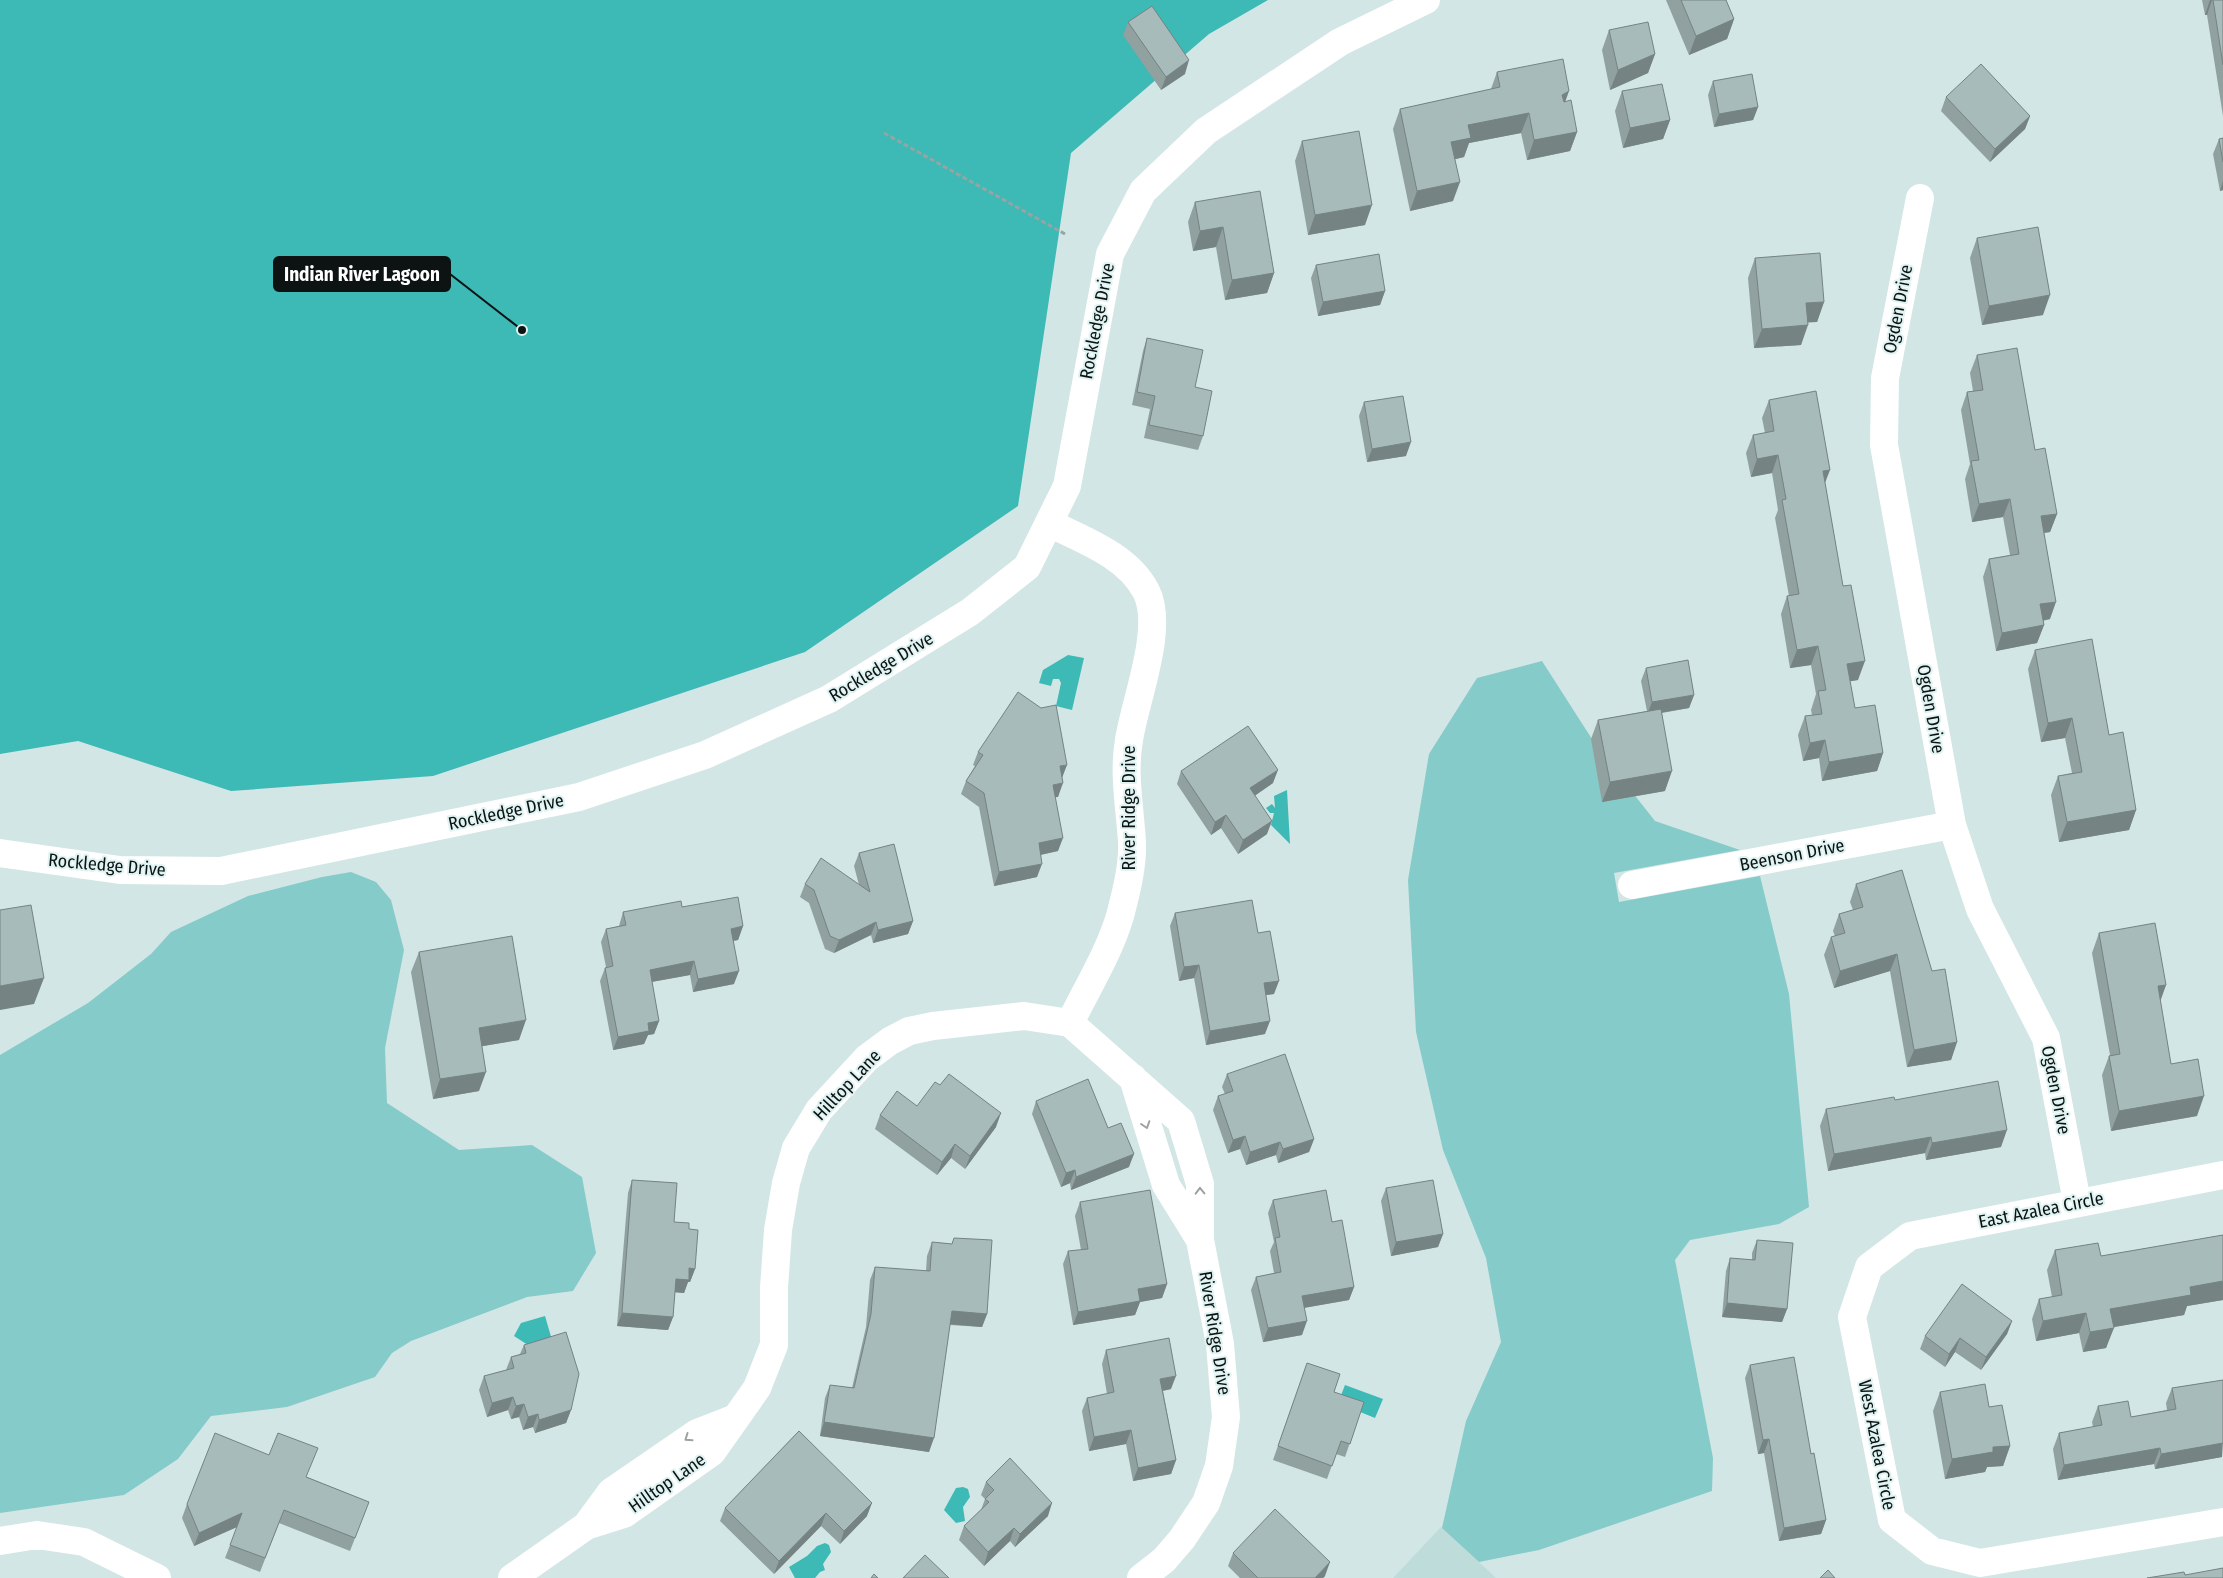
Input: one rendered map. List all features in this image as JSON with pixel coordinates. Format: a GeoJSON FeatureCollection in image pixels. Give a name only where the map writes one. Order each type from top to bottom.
{"type":"FeatureCollection","features":[{"type":"Feature","properties":{"kind":"street","name":"Rockledge Drive"},"geometry":{"type":"LineString","coordinates":[[0,853],[120,870],[221,871],[579,797],[705,755],[829,699],[970,612],[1027,566],[1067,486],[1110,254],[1143,190],[1206,131],[1340,42],[1426,0]]}},
{"type":"Feature","properties":{"kind":"street","name":"Ogden Drive"},"geometry":{"type":"LineString","coordinates":[[1920,198],[1885,378],[1884,445],[1952,825],[1980,909],[2046,1038],[2077,1202]]}},
{"type":"Feature","properties":{"kind":"street","name":"River Ridge Drive"},"geometry":{"type":"LineString","coordinates":[[1049,523],[1125,564],[1147,593],[1152,622],[1147,665],[1128,742],[1126,775],[1132,843],[1128,878],[1120,917],[1108,947],[1070,1022],[1181,1122],[1200,1184],[1200,1240],[1220,1344],[1225,1399],[1226,1417],[1219,1466],[1206,1503],[1182,1539],[1164,1560],[1141,1578]]}},
{"type":"Feature","properties":{"kind":"street","name":"Beenson Drive"},"geometry":{"type":"LineString","coordinates":[[1632,885],[1952,825]]}},
{"type":"Feature","properties":{"kind":"street","name":"Hilltop Lane"},"geometry":{"type":"LineString","coordinates":[[512,1578],[586,1526],[610,1492],[697,1432],[733,1419],[757,1388],[774,1345],[774,1288],[778,1230],[786,1183],[796,1148],[818,1110],[867,1058],[890,1041],[909,1031],[964,1022],[1024,1016],[1070,1022]]}},
{"type":"Feature","properties":{"kind":"street","name":"East Azalea Circle"},"geometry":{"type":"LineString","coordinates":[[1869,1267],[1910,1236],[2223,1175]]}},
{"type":"Feature","properties":{"kind":"street","name":"West Azalea Circle"},"geometry":{"type":"LineString","coordinates":[[1869,1267],[1852,1317],[1892,1520],[1932,1551],[1980,1563],[2223,1522]]}},
{"type":"Feature","properties":{"kind":"street"},"geometry":{"type":"LineString","coordinates":[[0,1540],[38,1535],[84,1542],[157,1578]]}},
{"type":"Feature","properties":{"kind":"path"},"geometry":{"type":"LineString","coordinates":[[884,133],[1065,234]]}},
{"type":"Feature","properties":{"kind":"shaded area"},"geometry":{"type":"Polygon","coordinates":[[[0,0],[1268,0],[1209,34],[1071,153],[1018,506],[805,652],[433,776],[231,791],[78,741],[0,754],[0,0]]]}},
{"type":"Feature","properties":{"kind":"shaded area"},"geometry":{"type":"Polygon","coordinates":[[[1068,655],[1084,658],[1072,710],[1056,706],[1061,683],[1059,679],[1053,679],[1051,686],[1039,683],[1043,670],[1068,655]]]}},
{"type":"Feature","properties":{"kind":"shaded area"},"geometry":{"type":"Polygon","coordinates":[[[1542,661],[1599,750],[1655,821],[1740,850],[1614,873],[1619,902],[1760,876],[1789,994],[1809,1207],[1779,1224],[1690,1240],[1675,1260],[1713,1458],[1712,1491],[1539,1550],[1479,1562],[1442,1528],[1466,1421],[1501,1342],[1486,1258],[1443,1150],[1416,1032],[1408,880],[1429,754],[1477,678],[1542,661]]]}},
{"type":"Feature","properties":{"kind":"shaded area"},"geometry":{"type":"Polygon","coordinates":[[[1287,790],[1290,844],[1271,825],[1274,813],[1270,813],[1266,808],[1272,804],[1275,808],[1274,796],[1287,790]]]}},
{"type":"Feature","properties":{"kind":"shaded area"},"geometry":{"type":"Polygon","coordinates":[[[351,872],[376,882],[391,900],[404,950],[385,1048],[387,1103],[459,1150],[532,1145],[582,1177],[596,1253],[573,1291],[527,1297],[411,1341],[392,1353],[375,1377],[287,1407],[211,1416],[178,1459],[124,1495],[0,1513],[0,1055],[88,1003],[151,954],[171,932],[248,896],[322,877],[351,872]]]}},
{"type":"Feature","properties":{"kind":"shaded area"},"geometry":{"type":"Polygon","coordinates":[[[545,1316],[552,1340],[531,1347],[514,1336],[521,1323],[545,1316]]]}},
{"type":"Feature","properties":{"kind":"shaded area"},"geometry":{"type":"Polygon","coordinates":[[[1345,1385],[1383,1399],[1375,1418],[1338,1403],[1345,1385]]]}},
{"type":"Feature","properties":{"kind":"shaded area"},"geometry":{"type":"Polygon","coordinates":[[[963,1487],[968,1489],[970,1497],[963,1507],[965,1521],[956,1523],[944,1510],[956,1488],[963,1487]]]}},
{"type":"Feature","properties":{"kind":"shaded area"},"geometry":{"type":"Polygon","coordinates":[[[1441,1527],[1496,1578],[1393,1578],[1441,1527]]]}},
{"type":"Feature","properties":{"kind":"shaded area"},"geometry":{"type":"Polygon","coordinates":[[[825,1543],[829,1545],[831,1552],[823,1564],[825,1570],[820,1572],[815,1578],[795,1578],[789,1567],[807,1556],[817,1546],[825,1543]]]}},
{"type":"Feature","properties":{"kind":"building"},"geometry":{"type":"Polygon","coordinates":[[[1681,0],[1726,0],[1734,19],[1696,36],[1681,0]]]}},
{"type":"Feature","properties":{"kind":"building"},"geometry":{"type":"Polygon","coordinates":[[[2213,0],[2223,0],[2223,65],[2213,0]]]}},
{"type":"Feature","properties":{"kind":"building"},"geometry":{"type":"Polygon","coordinates":[[[1152,6],[1189,60],[1166,77],[1128,22],[1152,6]]]}},
{"type":"Feature","properties":{"kind":"building"},"geometry":{"type":"Polygon","coordinates":[[[1648,22],[1655,54],[1618,70],[1609,30],[1648,22]]]}},
{"type":"Feature","properties":{"kind":"building"},"geometry":{"type":"Polygon","coordinates":[[[1563,59],[1569,91],[1562,95],[1564,102],[1571,100],[1577,132],[1534,140],[1529,113],[1468,125],[1471,138],[1451,142],[1460,182],[1417,191],[1400,109],[1500,87],[1497,72],[1563,59]]]}},
{"type":"Feature","properties":{"kind":"building"},"geometry":{"type":"Polygon","coordinates":[[[1981,64],[2030,116],[1995,149],[1946,97],[1981,64]]]}},
{"type":"Feature","properties":{"kind":"building"},"geometry":{"type":"Polygon","coordinates":[[[1752,74],[1758,107],[1719,114],[1713,81],[1752,74]]]}},
{"type":"Feature","properties":{"kind":"building"},"geometry":{"type":"Polygon","coordinates":[[[1662,84],[1670,120],[1630,128],[1622,91],[1662,84]]]}},
{"type":"Feature","properties":{"kind":"building"},"geometry":{"type":"Polygon","coordinates":[[[1359,131],[1372,205],[1315,215],[1302,141],[1359,131]]]}},
{"type":"Feature","properties":{"kind":"building"},"geometry":{"type":"Polygon","coordinates":[[[2223,138],[2223,162],[2219,139],[2223,138]]]}},
{"type":"Feature","properties":{"kind":"building"},"geometry":{"type":"Polygon","coordinates":[[[1260,191],[1274,273],[1232,280],[1223,227],[1200,231],[1195,202],[1260,191]]]}},
{"type":"Feature","properties":{"kind":"building"},"geometry":{"type":"Polygon","coordinates":[[[2038,227],[2050,295],[1989,306],[1977,238],[2038,227]]]}},
{"type":"Feature","properties":{"kind":"building"},"geometry":{"type":"Polygon","coordinates":[[[1820,253],[1824,302],[1806,303],[1808,325],[1762,329],[1755,258],[1820,253]]]}},
{"type":"Feature","properties":{"kind":"building"},"geometry":{"type":"Polygon","coordinates":[[[1379,254],[1385,291],[1323,302],[1316,265],[1379,254]]]}},
{"type":"Feature","properties":{"kind":"building"},"geometry":{"type":"Polygon","coordinates":[[[1147,338],[1203,350],[1195,387],[1212,391],[1203,436],[1149,425],[1155,396],[1137,392],[1147,338]]]}},
{"type":"Feature","properties":{"kind":"building"},"geometry":{"type":"Polygon","coordinates":[[[2017,348],[2035,450],[2045,448],[2057,514],[2041,516],[2056,602],[2040,604],[2044,625],[2002,633],[1989,559],[2019,554],[2010,499],[1979,504],[1971,461],[1979,460],[1967,392],[1983,390],[1977,355],[2017,348]]]}},
{"type":"Feature","properties":{"kind":"building"},"geometry":{"type":"Polygon","coordinates":[[[1816,391],[1830,470],[1823,471],[1843,586],[1851,585],[1865,661],[1847,664],[1855,708],[1875,705],[1883,753],[1829,762],[1825,740],[1810,743],[1805,716],[1822,714],[1818,691],[1826,690],[1818,646],[1797,650],[1787,596],[1799,594],[1782,500],[1786,499],[1778,455],[1757,459],[1753,435],[1774,431],[1769,400],[1816,391]]]}},
{"type":"Feature","properties":{"kind":"building"},"geometry":{"type":"Polygon","coordinates":[[[1403,396],[1411,442],[1372,449],[1364,402],[1403,396]]]}},
{"type":"Feature","properties":{"kind":"building"},"geometry":{"type":"Polygon","coordinates":[[[2092,639],[2109,735],[2123,732],[2136,810],[2067,822],[2058,776],[2082,772],[2072,718],[2048,723],[2035,650],[2092,639]]]}},
{"type":"Feature","properties":{"kind":"building"},"geometry":{"type":"Polygon","coordinates":[[[1688,660],[1694,695],[1652,702],[1646,668],[1688,660]]]}},
{"type":"Feature","properties":{"kind":"building"},"geometry":{"type":"Polygon","coordinates":[[[1018,692],[1041,708],[1056,705],[1067,765],[1060,766],[1063,783],[1053,785],[1063,838],[1039,843],[1042,864],[999,872],[984,793],[966,781],[983,755],[978,752],[1018,692]]]}},
{"type":"Feature","properties":{"kind":"building"},"geometry":{"type":"Polygon","coordinates":[[[1661,709],[1672,771],[1610,782],[1598,720],[1661,709]]]}},
{"type":"Feature","properties":{"kind":"building"},"geometry":{"type":"Polygon","coordinates":[[[1248,726],[1278,770],[1250,788],[1272,821],[1243,840],[1226,815],[1215,822],[1181,771],[1248,726]]]}},
{"type":"Feature","properties":{"kind":"building"},"geometry":{"type":"Polygon","coordinates":[[[894,844],[913,921],[878,930],[876,922],[839,940],[830,936],[814,890],[805,884],[821,858],[870,892],[859,853],[894,844]]]}},
{"type":"Feature","properties":{"kind":"building"},"geometry":{"type":"Polygon","coordinates":[[[1902,870],[1932,971],[1945,969],[1957,1042],[1914,1050],[1897,954],[1840,971],[1831,937],[1845,933],[1839,914],[1863,907],[1856,884],[1902,870]]]}},
{"type":"Feature","properties":{"kind":"building"},"geometry":{"type":"Polygon","coordinates":[[[738,897],[743,926],[731,929],[739,971],[698,979],[694,961],[650,970],[659,1021],[648,1023],[649,1031],[618,1037],[605,968],[613,966],[606,929],[626,925],[623,912],[681,901],[682,907],[738,897]]]}},
{"type":"Feature","properties":{"kind":"building"},"geometry":{"type":"Polygon","coordinates":[[[1252,900],[1258,933],[1270,931],[1279,981],[1264,983],[1270,1021],[1210,1031],[1199,965],[1184,967],[1175,913],[1252,900]]]}},
{"type":"Feature","properties":{"kind":"building"},"geometry":{"type":"Polygon","coordinates":[[[31,905],[44,978],[0,986],[0,910],[31,905]]]}},
{"type":"Feature","properties":{"kind":"building"},"geometry":{"type":"Polygon","coordinates":[[[2155,923],[2166,985],[2158,986],[2171,1064],[2198,1059],[2204,1096],[2119,1111],[2109,1056],[2120,1054],[2099,933],[2155,923]]]}},
{"type":"Feature","properties":{"kind":"building"},"geometry":{"type":"Polygon","coordinates":[[[512,936],[526,1020],[479,1028],[486,1072],[440,1079],[419,952],[512,936]]]}},
{"type":"Feature","properties":{"kind":"building"},"geometry":{"type":"Polygon","coordinates":[[[1285,1054],[1314,1139],[1283,1149],[1280,1142],[1250,1152],[1245,1136],[1233,1140],[1218,1096],[1233,1091],[1227,1074],[1285,1054]]]}},
{"type":"Feature","properties":{"kind":"building"},"geometry":{"type":"Polygon","coordinates":[[[949,1074],[1001,1113],[970,1156],[955,1144],[942,1162],[880,1115],[897,1091],[917,1106],[935,1082],[940,1085],[949,1074]]]}},
{"type":"Feature","properties":{"kind":"building"},"geometry":{"type":"Polygon","coordinates":[[[1088,1079],[1108,1128],[1121,1123],[1134,1154],[1076,1177],[1075,1170],[1066,1173],[1036,1101],[1088,1079]]]}},
{"type":"Feature","properties":{"kind":"building"},"geometry":{"type":"Polygon","coordinates":[[[1998,1081],[2007,1130],[1932,1143],[1931,1137],[1834,1154],[1826,1109],[1894,1097],[1895,1100],[1998,1081]]]}},
{"type":"Feature","properties":{"kind":"building"},"geometry":{"type":"Polygon","coordinates":[[[632,1180],[677,1183],[674,1222],[689,1223],[689,1229],[698,1230],[695,1269],[689,1268],[689,1280],[676,1279],[673,1317],[622,1313],[632,1180]]]}},
{"type":"Feature","properties":{"kind":"building"},"geometry":{"type":"Polygon","coordinates":[[[1433,1180],[1443,1234],[1396,1242],[1386,1188],[1433,1180]]]}},
{"type":"Feature","properties":{"kind":"building"},"geometry":{"type":"Polygon","coordinates":[[[1150,1190],[1167,1284],[1138,1289],[1140,1301],[1078,1312],[1068,1251],[1088,1249],[1080,1202],[1150,1190]]]}},
{"type":"Feature","properties":{"kind":"building"},"geometry":{"type":"Polygon","coordinates":[[[1326,1190],[1332,1222],[1342,1220],[1354,1287],[1302,1296],[1307,1321],[1268,1328],[1256,1277],[1281,1272],[1275,1238],[1280,1237],[1273,1200],[1326,1190]]]}},
{"type":"Feature","properties":{"kind":"building"},"geometry":{"type":"Polygon","coordinates":[[[2223,1235],[2223,1281],[2190,1287],[2191,1295],[2110,1309],[2114,1328],[2090,1332],[2086,1313],[2043,1321],[2039,1299],[2062,1295],[2055,1250],[2098,1243],[2101,1256],[2223,1235]]]}},
{"type":"Feature","properties":{"kind":"building"},"geometry":{"type":"Polygon","coordinates":[[[954,1238],[992,1240],[987,1314],[952,1311],[934,1438],[824,1422],[830,1385],[854,1388],[871,1314],[875,1267],[930,1271],[932,1242],[952,1244],[954,1238]]]}},
{"type":"Feature","properties":{"kind":"building"},"geometry":{"type":"Polygon","coordinates":[[[1757,1240],[1793,1243],[1787,1309],[1727,1303],[1730,1258],[1755,1260],[1757,1240]]]}},
{"type":"Feature","properties":{"kind":"building"},"geometry":{"type":"Polygon","coordinates":[[[1962,1284],[2012,1321],[1986,1357],[1960,1338],[1949,1354],[1925,1336],[1962,1284]]]}},
{"type":"Feature","properties":{"kind":"building"},"geometry":{"type":"Polygon","coordinates":[[[566,1332],[579,1374],[571,1410],[539,1420],[538,1414],[528,1417],[524,1404],[516,1406],[513,1397],[492,1403],[484,1376],[514,1368],[511,1357],[526,1353],[524,1345],[566,1332]]]}},
{"type":"Feature","properties":{"kind":"building"},"geometry":{"type":"Polygon","coordinates":[[[1169,1338],[1176,1376],[1160,1379],[1176,1460],[1138,1468],[1131,1430],[1094,1437],[1087,1398],[1114,1392],[1106,1350],[1169,1338]]]}},
{"type":"Feature","properties":{"kind":"building"},"geometry":{"type":"Polygon","coordinates":[[[1794,1357],[1811,1454],[1814,1453],[1826,1520],[1784,1528],[1769,1439],[1763,1440],[1750,1365],[1794,1357]]]}},
{"type":"Feature","properties":{"kind":"building"},"geometry":{"type":"Polygon","coordinates":[[[1307,1363],[1340,1374],[1334,1392],[1364,1402],[1350,1444],[1341,1441],[1332,1466],[1278,1446],[1307,1363]]]}},
{"type":"Feature","properties":{"kind":"building"},"geometry":{"type":"Polygon","coordinates":[[[2223,1380],[2223,1443],[2161,1454],[2160,1448],[2064,1465],[2059,1433],[2102,1425],[2098,1406],[2128,1401],[2131,1417],[2176,1409],[2172,1388],[2223,1380]]]}},
{"type":"Feature","properties":{"kind":"building"},"geometry":{"type":"Polygon","coordinates":[[[1985,1384],[1989,1407],[2002,1405],[2010,1446],[1993,1447],[1993,1452],[1952,1459],[1940,1392],[1985,1384]]]}},
{"type":"Feature","properties":{"kind":"building"},"geometry":{"type":"Polygon","coordinates":[[[799,1431],[872,1503],[844,1531],[826,1513],[779,1561],[725,1508],[799,1431]]]}},
{"type":"Feature","properties":{"kind":"building"},"geometry":{"type":"Polygon","coordinates":[[[215,1433],[269,1455],[278,1433],[318,1448],[306,1477],[369,1502],[355,1538],[284,1510],[265,1558],[230,1545],[242,1513],[199,1533],[187,1504],[215,1433]]]}},
{"type":"Feature","properties":{"kind":"building"},"geometry":{"type":"Polygon","coordinates":[[[1010,1458],[1052,1503],[1020,1534],[1014,1528],[988,1552],[964,1526],[989,1502],[985,1499],[994,1490],[986,1482],[1010,1458]]]}},
{"type":"Feature","properties":{"kind":"building"},"geometry":{"type":"Polygon","coordinates":[[[1275,1509],[1330,1562],[1315,1578],[1258,1578],[1233,1553],[1275,1509]]]}},
{"type":"Feature","properties":{"kind":"building"},"geometry":{"type":"Polygon","coordinates":[[[925,1555],[949,1578],[903,1578],[925,1555]]]}},
{"type":"Feature","properties":{"kind":"building"},"geometry":{"type":"Polygon","coordinates":[[[2223,1568],[2223,1578],[2147,1578],[2184,1572],[2185,1575],[2223,1568]]]}},
{"type":"Feature","properties":{"kind":"building"},"geometry":{"type":"Polygon","coordinates":[[[1828,1570],[1835,1578],[1820,1578],[1828,1570]]]}},
{"type":"Feature","properties":{"kind":"place","name":"Indian River Lagoon"},"geometry":{"type":"Point","coordinates":[522,330]}}]}
